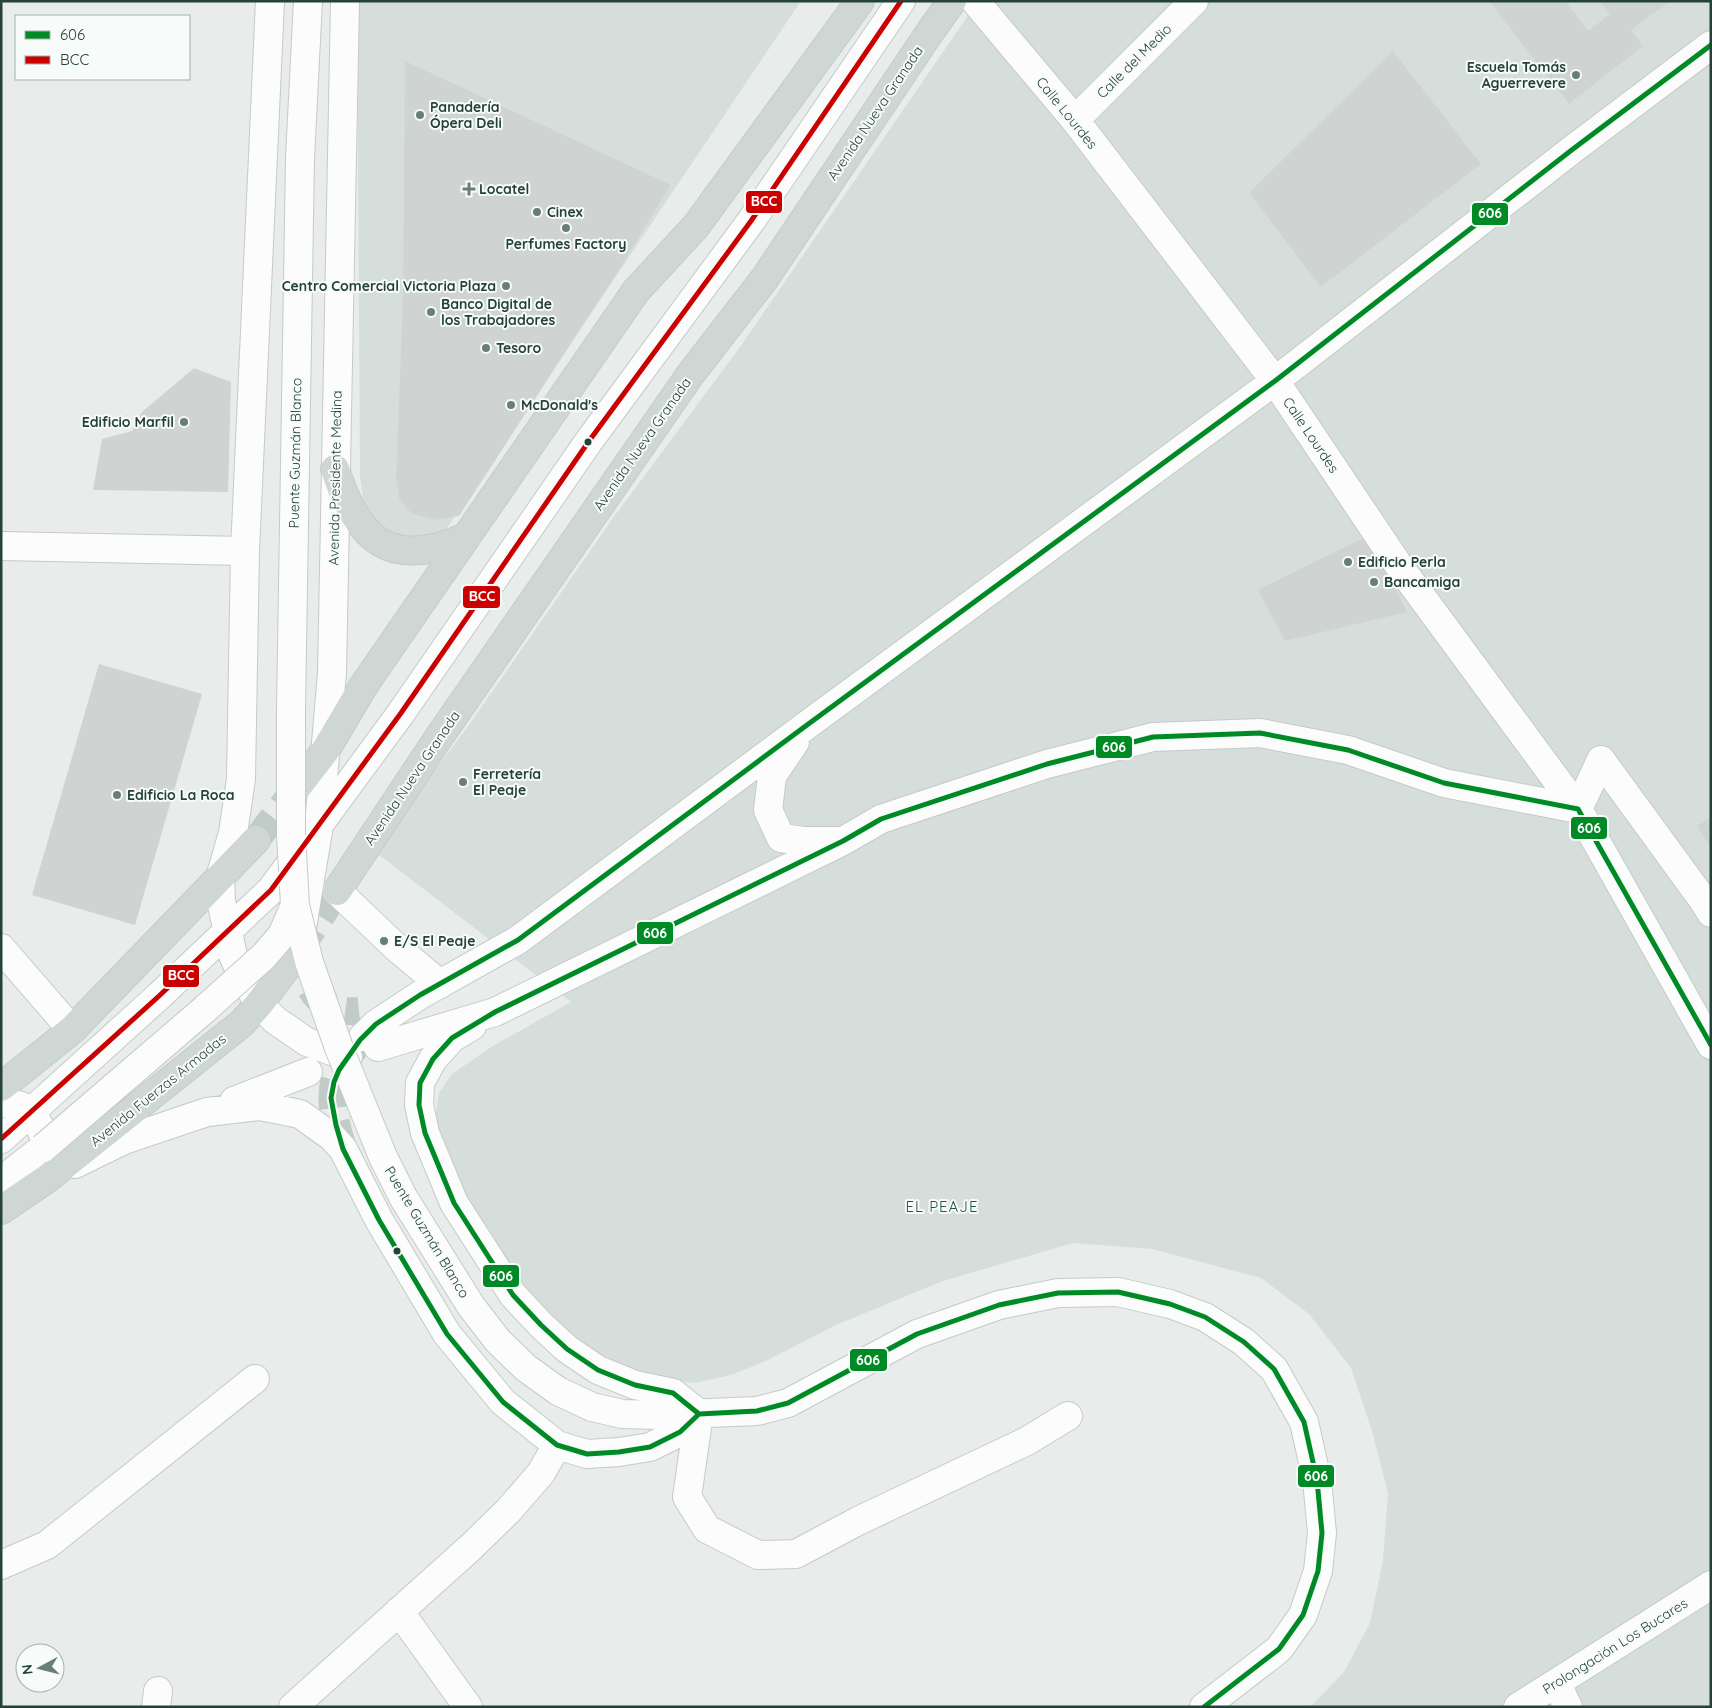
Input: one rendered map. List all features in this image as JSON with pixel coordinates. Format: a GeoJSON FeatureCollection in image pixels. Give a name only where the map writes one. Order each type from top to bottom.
{"type":"FeatureCollection","features":[{"type":"Feature","properties":{"kind":"main road"},"geometry":{"type":"LineString","coordinates":[[292,795],[325,751],[364,685],[636,291],[696,226],[860,1]]}},
{"type":"Feature","properties":{"kind":"main road","name":"Avenida Nueva Granada"},"geometry":{"type":"LineString","coordinates":[[337,891],[437,740],[690,375],[766,278],[924,40],[952,1]]}},
{"type":"Feature","properties":{"kind":"main road"},"geometry":{"type":"LineString","coordinates":[[335,469],[351,512],[362,526],[382,545],[410,551],[424,550],[446,546],[466,537]]}},
{"type":"Feature","properties":{"kind":"main road"},"geometry":{"type":"LineString","coordinates":[[1,1087],[72,1030],[256,840]]}},
{"type":"Feature","properties":{"kind":"main road","name":"Avenida Fuerzas Armadas"},"geometry":{"type":"LineString","coordinates":[[1,1210],[48,1178],[242,1023],[259,1004],[298,952]]}},
{"type":"Feature","properties":{"kind":"street"},"geometry":{"type":"LineString","coordinates":[[270,1],[245,551],[241,779],[233,833],[220,878],[221,901],[227,931],[240,971],[259,1004],[275,1020],[307,1042],[363,1047],[495,1012]]}},
{"type":"Feature","properties":{"kind":"street","name":"Puente Guzmán Blanco"},"geometry":{"type":"LineString","coordinates":[[308,1],[300,158],[291,709],[291,836],[295,905],[309,962],[338,1048],[383,1158],[403,1197],[471,1306],[498,1341],[526,1368],[558,1390],[592,1407],[622,1414],[699,1414],[757,1411],[788,1403],[917,1334],[999,1305],[1058,1293],[1118,1292],[1170,1304],[1205,1317],[1244,1342],[1274,1369],[1304,1422],[1317,1480],[1322,1533],[1318,1571],[1303,1615],[1279,1649],[1204,1707]]}},
{"type":"Feature","properties":{"kind":"street","name":"Avenida Presidente Medina"},"geometry":{"type":"LineString","coordinates":[[298,952],[319,825],[332,673],[345,1]]}},
{"type":"Feature","properties":{"kind":"street"},"geometry":{"type":"LineString","coordinates":[[1,1139],[271,890],[401,713],[589,441],[752,221],[901,1]]}},
{"type":"Feature","properties":{"kind":"street","name":"Calle Lourdes"},"geometry":{"type":"LineString","coordinates":[[975,1],[1074,120],[1275,382],[1399,566],[1578,810],[1711,1045]]}},
{"type":"Feature","properties":{"kind":"street","name":"Calle del Medio"},"geometry":{"type":"LineString","coordinates":[[1074,120],[1194,1]]}},
{"type":"Feature","properties":{"kind":"street"},"geometry":{"type":"LineString","coordinates":[[363,1047],[376,1024],[430,990],[518,940],[807,725],[1275,382],[1573,149],[1711,45]]}},
{"type":"Feature","properties":{"kind":"street"},"geometry":{"type":"LineString","coordinates":[[1,546],[245,551]]}},
{"type":"Feature","properties":{"kind":"street"},"geometry":{"type":"LineString","coordinates":[[807,725],[772,776],[768,810],[782,838],[804,841],[843,841]]}},
{"type":"Feature","properties":{"kind":"street"},"geometry":{"type":"LineString","coordinates":[[699,1414],[673,1394],[635,1385],[598,1370],[567,1349],[513,1295],[454,1203],[425,1133],[418,1105],[420,1083],[433,1060],[452,1038],[495,1012],[843,841],[881,819],[1047,764],[1154,737],[1260,733],[1348,750],[1444,783],[1578,810],[1601,760],[1711,913]]}},
{"type":"Feature","properties":{"kind":"street"},"geometry":{"type":"LineString","coordinates":[[337,891],[398,950],[430,990]]}},
{"type":"Feature","properties":{"kind":"street","name":"Puente Guzmán Blanco"},"geometry":{"type":"LineString","coordinates":[[1,1181],[43,1148],[264,956],[282,935],[295,905]]}},
{"type":"Feature","properties":{"kind":"street"},"geometry":{"type":"LineString","coordinates":[[1,948],[72,1030]]}},
{"type":"Feature","properties":{"kind":"street"},"geometry":{"type":"LineString","coordinates":[[359,1011],[382,1008],[430,990]]}},
{"type":"Feature","properties":{"kind":"street"},"geometry":{"type":"LineString","coordinates":[[48,1178],[124,1140],[207,1112],[308,1072]]}},
{"type":"Feature","properties":{"kind":"street"},"geometry":{"type":"LineString","coordinates":[[1,1103],[21,1106],[44,1134],[50,1158],[48,1178]]}},
{"type":"Feature","properties":{"kind":"street"},"geometry":{"type":"LineString","coordinates":[[207,1112],[260,1106],[300,1114],[332,1137],[343,1149],[379,1220],[447,1334],[503,1402],[557,1446],[587,1454],[619,1452],[650,1446],[680,1432],[699,1414]]}},
{"type":"Feature","properties":{"kind":"street"},"geometry":{"type":"LineString","coordinates":[[1,1566],[47,1544],[255,1379]]}},
{"type":"Feature","properties":{"kind":"street"},"geometry":{"type":"LineString","coordinates":[[699,1414],[686,1497],[707,1530],[758,1555],[796,1554],[858,1521],[1027,1440],[1068,1416]]}},
{"type":"Feature","properties":{"kind":"street"},"geometry":{"type":"LineString","coordinates":[[294,1707],[471,1547],[508,1511],[541,1472],[557,1446]]}},
{"type":"Feature","properties":{"kind":"street","name":"Prolongación Los Bucares"},"geometry":{"type":"LineString","coordinates":[[1518,1707],[1562,1695],[1711,1585]]}},
{"type":"Feature","properties":{"kind":"street"},"geometry":{"type":"LineString","coordinates":[[399,1611],[468,1707]]}},
{"type":"Feature","properties":{"kind":"shaded area"},"geometry":{"type":"Polygon","coordinates":[[[357,1],[801,1],[447,528],[434,541],[418,545],[378,527],[364,504],[360,476],[357,1]]]}},
{"type":"Feature","properties":{"kind":"shaded area"},"geometry":{"type":"Polygon","coordinates":[[[978,1],[1711,1],[1711,1707],[1310,1707],[1344,1672],[1370,1623],[1383,1560],[1388,1493],[1372,1431],[1351,1368],[1309,1314],[1261,1278],[1152,1249],[1073,1243],[943,1281],[836,1325],[766,1361],[731,1375],[695,1383],[632,1377],[576,1351],[497,1271],[434,1125],[439,1093],[452,1074],[491,1047],[571,1002],[374,851],[469,725],[613,518],[740,347],[978,1]]]}},
{"type":"Feature","properties":{"kind":"building","name":"Escuela Tomás Aguerrevere"},"geometry":{"type":"Polygon","coordinates":[[[1489,1],[1565,1],[1588,31],[1610,14],[1600,1],[1670,1],[1631,30],[1643,46],[1569,104],[1489,1]]]}},
{"type":"Feature","properties":{"kind":"building"},"geometry":{"type":"Polygon","coordinates":[[[1393,51],[1481,164],[1321,287],[1249,193],[1393,51]]]}},
{"type":"Feature","properties":{"kind":"building","name":"Centro Comercial Victoria Plaza"},"geometry":{"type":"Polygon","coordinates":[[[405,61],[671,185],[616,274],[459,516],[436,520],[411,513],[399,498],[396,479],[403,298],[405,61]]]}},
{"type":"Feature","properties":{"kind":"building","name":"Edificio Marfil"},"geometry":{"type":"Polygon","coordinates":[[[194,368],[231,382],[228,492],[93,490],[102,439],[132,431],[142,412],[194,368]]]}},
{"type":"Feature","properties":{"kind":"building","name":"Edificio Perla"},"geometry":{"type":"Polygon","coordinates":[[[1369,535],[1407,612],[1285,641],[1258,590],[1369,535]]]}},
{"type":"Feature","properties":{"kind":"building","name":"Edificio La Roca"},"geometry":{"type":"Polygon","coordinates":[[[99,664],[202,694],[135,925],[32,895],[99,664]]]}},
{"type":"Feature","properties":{"kind":"building"},"geometry":{"type":"Polygon","coordinates":[[[1711,817],[1711,848],[1697,826],[1711,817]]]}},
{"type":"Feature","properties":{"kind":"tunnel"},"geometry":{"type":"LineString","coordinates":[[256,840],[291,795]]}},
{"type":"Feature","properties":{"kind":"tunnel"},"geometry":{"type":"LineString","coordinates":[[298,952],[337,891]]}},
{"type":"Feature","properties":{"kind":"tunnel"},"geometry":{"type":"LineString","coordinates":[[311,989],[315,995],[331,1007],[345,1011],[359,1011]]}},
{"type":"Feature","properties":{"kind":"tunnel"},"geometry":{"type":"LineString","coordinates":[[343,1149],[333,1110],[334,1081],[344,1062],[356,1046]]}},
{"type":"Feature","properties":{"kind":"transit line","name":"BCC"},"geometry":{"type":"LineString","coordinates":[[1,1139],[159,996],[271,890],[401,713],[589,441],[751,221],[901,1]]}},
{"type":"Feature","properties":{"kind":"transit line","name":"606"},"geometry":{"type":"LineString","coordinates":[[1204,1707],[1279,1649],[1303,1615],[1318,1571],[1322,1533],[1317,1480],[1304,1422],[1274,1369],[1244,1342],[1205,1317],[1170,1304],[1118,1292],[1058,1293],[999,1305],[917,1334],[788,1403],[757,1411],[699,1414],[680,1432],[650,1447],[619,1452],[587,1454],[557,1445],[503,1402],[447,1334],[379,1220],[343,1149],[331,1098],[334,1082],[339,1070],[360,1040],[376,1024],[420,995],[518,940],[1275,381],[1573,149],[1711,45]]}},
{"type":"Feature","properties":{"kind":"transit line","name":"606"},"geometry":{"type":"LineString","coordinates":[[699,1414],[673,1393],[635,1385],[598,1370],[567,1349],[513,1295],[454,1203],[425,1133],[419,1105],[420,1083],[433,1059],[452,1038],[495,1012],[843,841],[881,819],[1047,764],[1153,737],[1260,733],[1348,750],[1444,783],[1578,809],[1711,1045]]}},
{"type":"Feature","properties":{"kind":"place","name":"Escuela Tomás Aguerrevere"},"geometry":{"type":"Point","coordinates":[1576,75]}},
{"type":"Feature","properties":{"kind":"place","name":"Panadería Ópera Deli"},"geometry":{"type":"Point","coordinates":[420,115]}},
{"type":"Feature","properties":{"kind":"place","name":"Locatel"},"geometry":{"type":"Point","coordinates":[469,189]}},
{"type":"Feature","properties":{"kind":"place","name":"Cinex"},"geometry":{"type":"Point","coordinates":[537,212]}},
{"type":"Feature","properties":{"kind":"place","name":"Perfumes Factory"},"geometry":{"type":"Point","coordinates":[566,228]}},
{"type":"Feature","properties":{"kind":"place","name":"Centro Comercial Victoria Plaza"},"geometry":{"type":"Point","coordinates":[506,286]}},
{"type":"Feature","properties":{"kind":"place","name":"Banco Digital de los Trabajadores"},"geometry":{"type":"Point","coordinates":[431,312]}},
{"type":"Feature","properties":{"kind":"place","name":"Tesoro"},"geometry":{"type":"Point","coordinates":[486,348]}},
{"type":"Feature","properties":{"kind":"place","name":"McDonald's"},"geometry":{"type":"Point","coordinates":[511,405]}},
{"type":"Feature","properties":{"kind":"place","name":"Edificio Marfil"},"geometry":{"type":"Point","coordinates":[184,422]}},
{"type":"Feature","properties":{"kind":"place","name":"Edificio Perla"},"geometry":{"type":"Point","coordinates":[1348,562]}},
{"type":"Feature","properties":{"kind":"place","name":"Bancamiga"},"geometry":{"type":"Point","coordinates":[1374,582]}},
{"type":"Feature","properties":{"kind":"place","name":"Ferretería El Peaje"},"geometry":{"type":"Point","coordinates":[463,782]}},
{"type":"Feature","properties":{"kind":"place","name":"Edificio La Roca"},"geometry":{"type":"Point","coordinates":[117,795]}},
{"type":"Feature","properties":{"kind":"place","name":"E/S El Peaje"},"geometry":{"type":"Point","coordinates":[384,941]}},
{"type":"Feature","properties":{"kind":"district","name":"EL PEAJE"},"geometry":{"type":"Point","coordinates":[942,1206]}}]}
